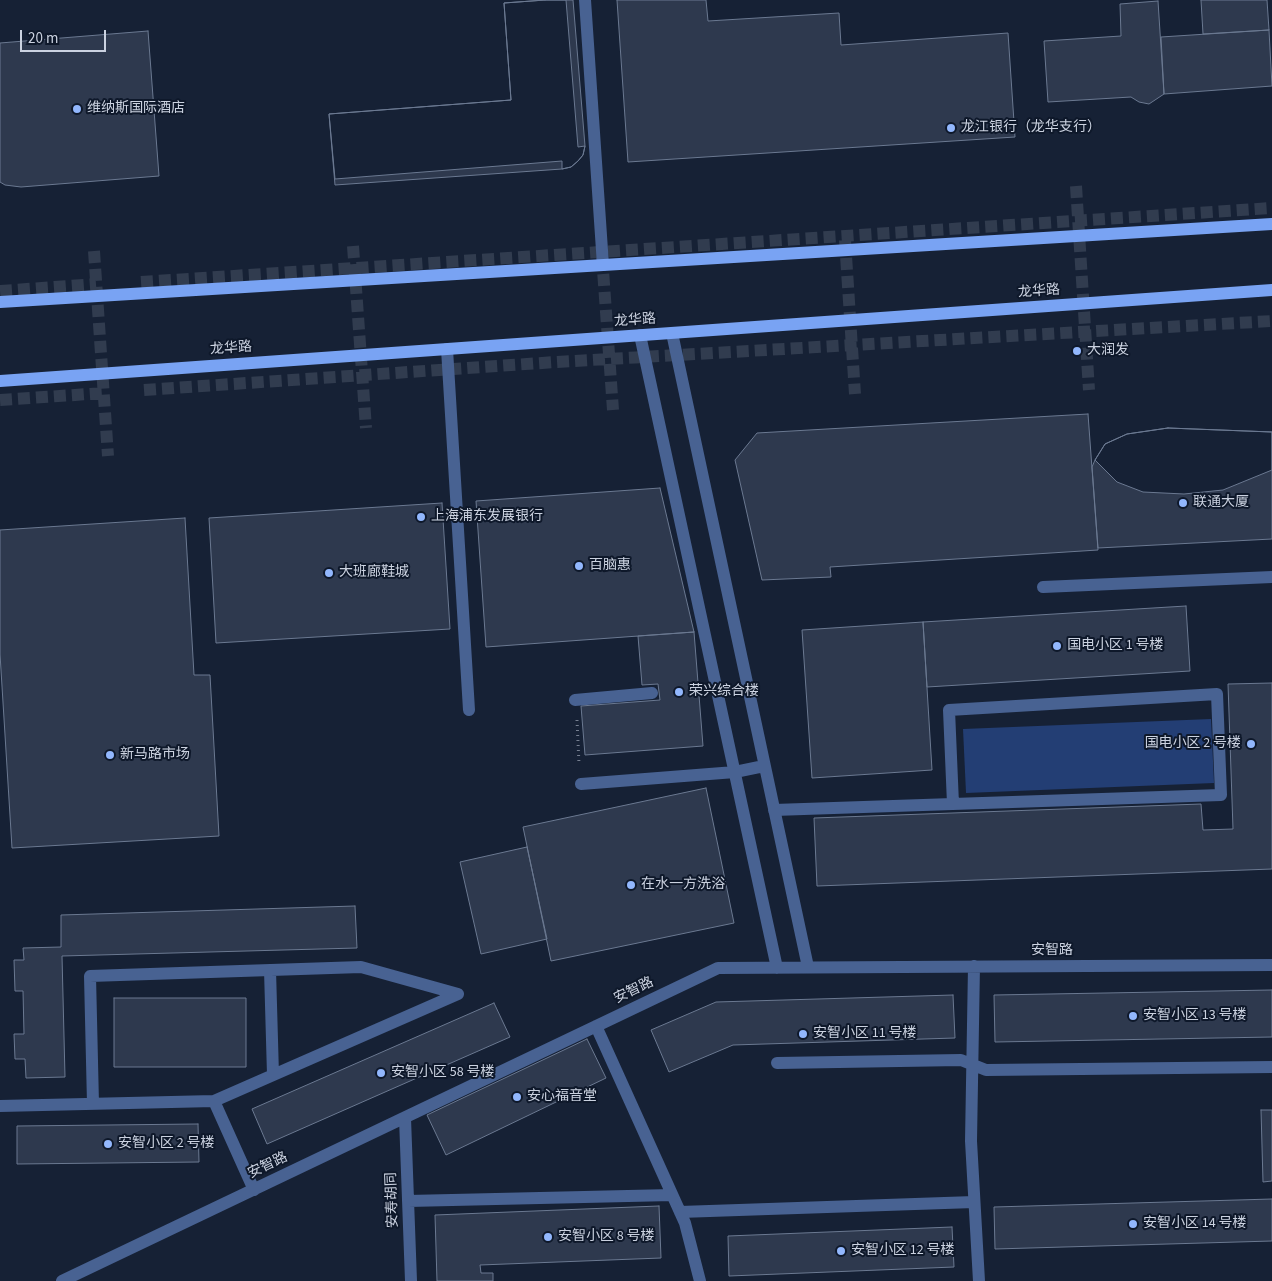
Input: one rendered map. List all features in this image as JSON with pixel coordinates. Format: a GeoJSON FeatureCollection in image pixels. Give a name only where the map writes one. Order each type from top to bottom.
{"type":"FeatureCollection","features":[{"type":"Feature","properties":{"kind":"main road"},"geometry":{"type":"LineString","coordinates":[[0,302],[1272,224]]}},
{"type":"Feature","properties":{"kind":"main road","name":"龙华路"},"geometry":{"type":"LineString","coordinates":[[0,380],[1272,290]]}},
{"type":"Feature","properties":{"kind":"street"},"geometry":{"type":"LineString","coordinates":[[585,0],[603,265]]}},
{"type":"Feature","properties":{"kind":"street"},"geometry":{"type":"LineString","coordinates":[[672,333],[808,967]]}},
{"type":"Feature","properties":{"kind":"street"},"geometry":{"type":"LineString","coordinates":[[640,335],[777,968]]}},
{"type":"Feature","properties":{"kind":"street"},"geometry":{"type":"LineString","coordinates":[[447,349],[469,710]]}},
{"type":"Feature","properties":{"kind":"street"},"geometry":{"type":"LineString","coordinates":[[1043,587],[1272,577]]}},
{"type":"Feature","properties":{"kind":"street"},"geometry":{"type":"LineString","coordinates":[[575,700],[652,694]]}},
{"type":"Feature","properties":{"kind":"street"},"geometry":{"type":"LineString","coordinates":[[774,810],[953,804],[1221,795],[1217,694],[949,710],[953,804]]}},
{"type":"Feature","properties":{"kind":"street"},"geometry":{"type":"LineString","coordinates":[[581,784],[735,772],[764,766]]}},
{"type":"Feature","properties":{"kind":"street","name":"安智路"},"geometry":{"type":"LineString","coordinates":[[62,1281],[718,968],[1272,965]]}},
{"type":"Feature","properties":{"kind":"street"},"geometry":{"type":"LineString","coordinates":[[974,966],[971,1141],[979,1281]]}},
{"type":"Feature","properties":{"kind":"street"},"geometry":{"type":"LineString","coordinates":[[0,1106],[93,1104],[214,1101],[458,994],[361,967],[90,976],[93,1104]]}},
{"type":"Feature","properties":{"kind":"street"},"geometry":{"type":"LineString","coordinates":[[270,970],[273,1075]]}},
{"type":"Feature","properties":{"kind":"street"},"geometry":{"type":"LineString","coordinates":[[596,1026],[680,1212],[700,1281]]}},
{"type":"Feature","properties":{"kind":"street"},"geometry":{"type":"LineString","coordinates":[[777,1063],[962,1060],[986,1070],[1272,1067]]}},
{"type":"Feature","properties":{"kind":"street"},"geometry":{"type":"LineString","coordinates":[[214,1101],[254,1190]]}},
{"type":"Feature","properties":{"kind":"street","name":"安寿胡同"},"geometry":{"type":"LineString","coordinates":[[405,1118],[411,1281]]}},
{"type":"Feature","properties":{"kind":"street"},"geometry":{"type":"LineString","coordinates":[[408,1201],[672,1195]]}},
{"type":"Feature","properties":{"kind":"street"},"geometry":{"type":"LineString","coordinates":[[680,1212],[974,1202]]}},
{"type":"Feature","properties":{"kind":"path"},"geometry":{"type":"LineString","coordinates":[[575,700],[581,784]]}},
{"type":"Feature","properties":{"kind":"shaded area"},"geometry":{"type":"Polygon","coordinates":[[[1211,719],[1214,783],[966,793],[963,729],[1211,719]]]}},
{"type":"Feature","properties":{"kind":"building"},"geometry":{"type":"Polygon","coordinates":[[[566,0],[578,147],[585,146],[583,155],[571,167],[562,169],[562,161],[335,179],[329,114],[511,100],[504,3],[566,0]]]}},
{"type":"Feature","properties":{"kind":"building"},"geometry":{"type":"Polygon","coordinates":[[[573,0],[585,146],[583,155],[578,161],[571,167],[562,169],[335,185],[329,114],[511,100],[504,3],[573,0]]]}},
{"type":"Feature","properties":{"kind":"building"},"geometry":{"type":"Polygon","coordinates":[[[617,0],[706,0],[708,21],[839,13],[841,45],[1008,33],[1015,137],[628,162],[617,0]]]}},
{"type":"Feature","properties":{"kind":"building"},"geometry":{"type":"Polygon","coordinates":[[[1201,0],[1267,0],[1269,30],[1203,34],[1201,0]]]}},
{"type":"Feature","properties":{"kind":"building"},"geometry":{"type":"Polygon","coordinates":[[[1158,1],[1164,94],[1149,104],[1139,102],[1131,97],[1048,102],[1044,41],[1121,36],[1120,4],[1158,1]]]}},
{"type":"Feature","properties":{"kind":"building"},"geometry":{"type":"Polygon","coordinates":[[[1269,30],[1272,86],[1164,94],[1161,37],[1269,30]]]}},
{"type":"Feature","properties":{"kind":"building","name":"维纳斯国际酒店"},"geometry":{"type":"Polygon","coordinates":[[[148,31],[159,176],[21,187],[5,185],[0,182],[0,43],[148,31]]]}},
{"type":"Feature","properties":{"kind":"building"},"geometry":{"type":"Polygon","coordinates":[[[1088,414],[1098,550],[830,567],[831,577],[762,580],[735,460],[757,433],[1088,414]]]}},
{"type":"Feature","properties":{"kind":"building","name":"联通大厦"},"geometry":{"type":"Polygon","coordinates":[[[1168,428],[1272,432],[1272,470],[1223,490],[1184,494],[1143,492],[1117,482],[1095,460],[1105,444],[1127,434],[1168,428]]]}},
{"type":"Feature","properties":{"kind":"building","name":"联通大厦"},"geometry":{"type":"Polygon","coordinates":[[[1168,428],[1272,432],[1272,539],[1098,548],[1092,467],[1095,460],[1105,444],[1127,434],[1168,428]]]}},
{"type":"Feature","properties":{"kind":"building","name":"百脑惠"},"geometry":{"type":"Polygon","coordinates":[[[660,488],[694,632],[486,647],[476,501],[660,488]]]}},
{"type":"Feature","properties":{"kind":"building","name":"大班廊鞋城"},"geometry":{"type":"Polygon","coordinates":[[[442,503],[450,629],[216,643],[209,518],[442,503]]]}},
{"type":"Feature","properties":{"kind":"building","name":"新马路市场"},"geometry":{"type":"Polygon","coordinates":[[[185,518],[194,675],[210,675],[219,836],[12,848],[0,654],[0,530],[185,518]]]}},
{"type":"Feature","properties":{"kind":"building","name":"国电小区 1 号楼"},"geometry":{"type":"Polygon","coordinates":[[[1186,606],[1190,671],[927,687],[923,622],[1186,606]]]}},
{"type":"Feature","properties":{"kind":"building"},"geometry":{"type":"Polygon","coordinates":[[[923,622],[932,770],[812,778],[802,630],[923,622]]]}},
{"type":"Feature","properties":{"kind":"building","name":"荣兴综合楼"},"geometry":{"type":"Polygon","coordinates":[[[694,632],[703,746],[585,755],[581,706],[660,700],[658,684],[642,685],[638,636],[694,632]]]}},
{"type":"Feature","properties":{"kind":"building","name":"国电小区 2 号楼"},"geometry":{"type":"Polygon","coordinates":[[[1272,683],[1272,869],[817,886],[814,818],[1201,804],[1203,830],[1233,829],[1228,684],[1272,683]]]}},
{"type":"Feature","properties":{"kind":"building","name":"在水一方洗浴"},"geometry":{"type":"Polygon","coordinates":[[[706,788],[734,923],[551,961],[523,827],[706,788]]]}},
{"type":"Feature","properties":{"kind":"building"},"geometry":{"type":"Polygon","coordinates":[[[527,847],[547,939],[481,954],[460,862],[527,847]]]}},
{"type":"Feature","properties":{"kind":"building"},"geometry":{"type":"Polygon","coordinates":[[[355,906],[357,948],[62,956],[65,1077],[26,1078],[25,1059],[15,1059],[14,1034],[24,1034],[23,991],[15,991],[14,960],[24,960],[23,948],[61,947],[61,915],[355,906]]]}},
{"type":"Feature","properties":{"kind":"building","name":"安智小区 13 号楼"},"geometry":{"type":"Polygon","coordinates":[[[1272,990],[1272,1037],[995,1042],[994,995],[1272,990]]]}},
{"type":"Feature","properties":{"kind":"building","name":"安智小区 11 号楼"},"geometry":{"type":"Polygon","coordinates":[[[953,995],[955,1038],[733,1045],[669,1072],[651,1030],[716,1002],[953,995]]]}},
{"type":"Feature","properties":{"kind":"building"},"geometry":{"type":"Polygon","coordinates":[[[114,998],[246,998],[246,1067],[114,1067],[114,998]]]}},
{"type":"Feature","properties":{"kind":"building","name":"安智小区 58 号楼"},"geometry":{"type":"Polygon","coordinates":[[[494,1003],[510,1037],[267,1144],[252,1109],[494,1003]]]}},
{"type":"Feature","properties":{"kind":"building","name":"安心福音堂"},"geometry":{"type":"Polygon","coordinates":[[[587,1039],[606,1078],[446,1155],[427,1115],[587,1039]]]}},
{"type":"Feature","properties":{"kind":"building","name":"安智小区 14 号楼"},"geometry":{"type":"Polygon","coordinates":[[[1261,1110],[1272,1110],[1272,1181],[1263,1182],[1261,1110]]]}},
{"type":"Feature","properties":{"kind":"building","name":"安智小区 2 号楼"},"geometry":{"type":"Polygon","coordinates":[[[198,1124],[199,1162],[17,1164],[17,1126],[198,1124]]]}},
{"type":"Feature","properties":{"kind":"building","name":"安智小区 14 号楼"},"geometry":{"type":"Polygon","coordinates":[[[1272,1199],[1272,1241],[995,1249],[994,1207],[1272,1199]]]}},
{"type":"Feature","properties":{"kind":"building","name":"安智小区 8 号楼"},"geometry":{"type":"Polygon","coordinates":[[[659,1206],[661,1258],[480,1265],[481,1273],[493,1273],[493,1281],[437,1281],[435,1215],[659,1206]]]}},
{"type":"Feature","properties":{"kind":"building","name":"安智小区 12 号楼"},"geometry":{"type":"Polygon","coordinates":[[[952,1227],[954,1267],[729,1276],[728,1236],[952,1227]]]}},
{"type":"Feature","properties":{"kind":"tunnel"},"geometry":{"type":"LineString","coordinates":[[1076,186],[1089,390]]}},
{"type":"Feature","properties":{"kind":"tunnel"},"geometry":{"type":"LineString","coordinates":[[141,282],[1272,208]]}},
{"type":"Feature","properties":{"kind":"tunnel"},"geometry":{"type":"LineString","coordinates":[[845,240],[855,394]]}},
{"type":"Feature","properties":{"kind":"tunnel"},"geometry":{"type":"LineString","coordinates":[[353,246],[366,428]]}},
{"type":"Feature","properties":{"kind":"tunnel"},"geometry":{"type":"LineString","coordinates":[[94,251],[108,456]]}},
{"type":"Feature","properties":{"kind":"tunnel"},"geometry":{"type":"LineString","coordinates":[[602,256],[613,410]]}},
{"type":"Feature","properties":{"kind":"tunnel"},"geometry":{"type":"LineString","coordinates":[[0,291],[96,284]]}},
{"type":"Feature","properties":{"kind":"tunnel"},"geometry":{"type":"LineString","coordinates":[[144,390],[556,362],[1272,321]]}},
{"type":"Feature","properties":{"kind":"tunnel"},"geometry":{"type":"LineString","coordinates":[[0,400],[104,393]]}},
{"type":"Feature","properties":{"kind":"place","name":"维纳斯国际酒店"},"geometry":{"type":"Point","coordinates":[77,109]}},
{"type":"Feature","properties":{"kind":"place","name":"龙江银行（龙华支行）"},"geometry":{"type":"Point","coordinates":[951,128]}},
{"type":"Feature","properties":{"kind":"place","name":"大润发"},"geometry":{"type":"Point","coordinates":[1077,351]}},
{"type":"Feature","properties":{"kind":"place","name":"联通大厦"},"geometry":{"type":"Point","coordinates":[1183,503]}},
{"type":"Feature","properties":{"kind":"place","name":"上海浦东发展银行"},"geometry":{"type":"Point","coordinates":[421,517]}},
{"type":"Feature","properties":{"kind":"place","name":"百脑惠"},"geometry":{"type":"Point","coordinates":[579,566]}},
{"type":"Feature","properties":{"kind":"place","name":"大班廊鞋城"},"geometry":{"type":"Point","coordinates":[329,573]}},
{"type":"Feature","properties":{"kind":"place","name":"国电小区 1 号楼"},"geometry":{"type":"Point","coordinates":[1057,646]}},
{"type":"Feature","properties":{"kind":"place","name":"荣兴综合楼"},"geometry":{"type":"Point","coordinates":[679,692]}},
{"type":"Feature","properties":{"kind":"place","name":"国电小区 2 号楼"},"geometry":{"type":"Point","coordinates":[1251,744]}},
{"type":"Feature","properties":{"kind":"place","name":"新马路市场"},"geometry":{"type":"Point","coordinates":[110,755]}},
{"type":"Feature","properties":{"kind":"place","name":"在水一方洗浴"},"geometry":{"type":"Point","coordinates":[631,885]}},
{"type":"Feature","properties":{"kind":"place","name":"安智小区 13 号楼"},"geometry":{"type":"Point","coordinates":[1133,1016]}},
{"type":"Feature","properties":{"kind":"place","name":"安智小区 11 号楼"},"geometry":{"type":"Point","coordinates":[803,1034]}},
{"type":"Feature","properties":{"kind":"place","name":"安智小区 58 号楼"},"geometry":{"type":"Point","coordinates":[381,1073]}},
{"type":"Feature","properties":{"kind":"place","name":"安心福音堂"},"geometry":{"type":"Point","coordinates":[517,1097]}},
{"type":"Feature","properties":{"kind":"place","name":"安智小区 2 号楼"},"geometry":{"type":"Point","coordinates":[108,1144]}},
{"type":"Feature","properties":{"kind":"place","name":"安智小区 14 号楼"},"geometry":{"type":"Point","coordinates":[1133,1224]}},
{"type":"Feature","properties":{"kind":"place","name":"安智小区 8 号楼"},"geometry":{"type":"Point","coordinates":[548,1237]}},
{"type":"Feature","properties":{"kind":"place","name":"安智小区 12 号楼"},"geometry":{"type":"Point","coordinates":[841,1251]}}]}
